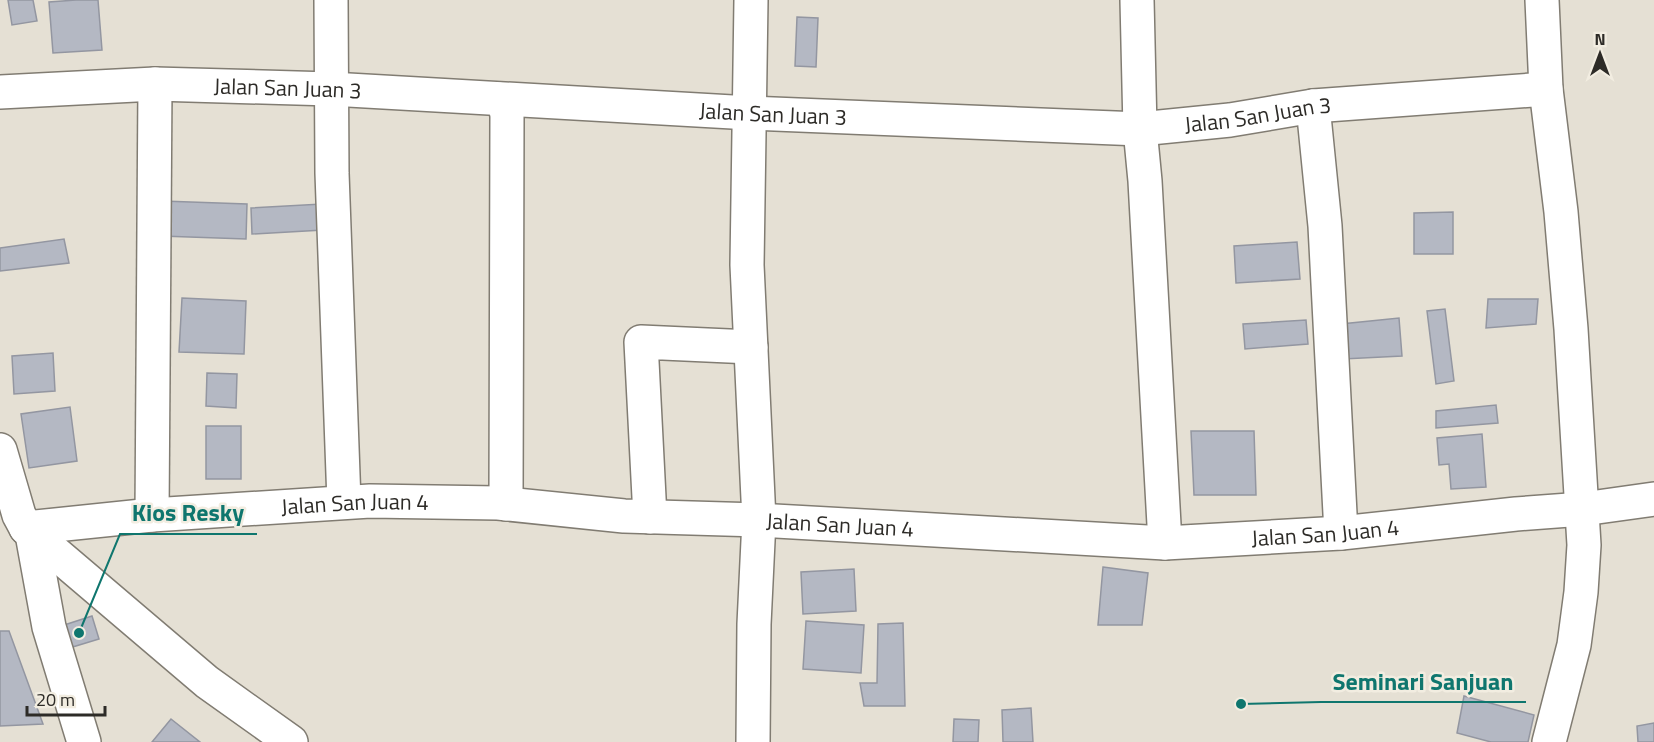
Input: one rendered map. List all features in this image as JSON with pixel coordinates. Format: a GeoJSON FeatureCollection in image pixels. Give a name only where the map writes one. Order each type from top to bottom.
{"type":"FeatureCollection","features":[{"type":"Feature","properties":{"kind":"street"},"geometry":{"type":"LineString","coordinates":[[331,0],[332,173],[344,502]]}},
{"type":"Feature","properties":{"kind":"street"},"geometry":{"type":"LineString","coordinates":[[751,0],[747,265],[759,520],[754,624],[753,742]]}},
{"type":"Feature","properties":{"kind":"street"},"geometry":{"type":"LineString","coordinates":[[1137,0],[1140,129],[1146,193],[1165,543]]}},
{"type":"Feature","properties":{"kind":"street"},"geometry":{"type":"LineString","coordinates":[[1542,0],[1546,89],[1561,212],[1584,545],[1578,623],[1549,742]]}},
{"type":"Feature","properties":{"kind":"street"},"geometry":{"type":"LineString","coordinates":[[152,516],[154,84]]}},
{"type":"Feature","properties":{"kind":"street","name":"Jalan San Juan 3"},"geometry":{"type":"LineString","coordinates":[[0,92],[154,84],[331,90],[750,113],[1140,129],[1230,120],[1313,106],[1546,89]]}},
{"type":"Feature","properties":{"kind":"street"},"geometry":{"type":"LineString","coordinates":[[498,99],[505,106],[507,115],[506,504]]}},
{"type":"Feature","properties":{"kind":"street"},"geometry":{"type":"LineString","coordinates":[[1313,106],[1325,226],[1341,533]]}},
{"type":"Feature","properties":{"kind":"street"},"geometry":{"type":"LineString","coordinates":[[650,517],[641,342],[751,347]]}},
{"type":"Feature","properties":{"kind":"street"},"geometry":{"type":"LineString","coordinates":[[0,450],[19,523],[84,742]]}},
{"type":"Feature","properties":{"kind":"street","name":"Jalan San Juan 4"},"geometry":{"type":"LineString","coordinates":[[19,523],[370,501],[506,504],[624,516],[759,520],[1165,543],[1341,533],[1583,509],[1654,499]]}},
{"type":"Feature","properties":{"kind":"street"},"geometry":{"type":"LineString","coordinates":[[19,523],[207,682],[291,742]]}},
{"type":"Feature","properties":{"kind":"building"},"geometry":{"type":"Polygon","coordinates":[[[8,0],[33,0],[37,21],[12,25],[8,0]]]}},
{"type":"Feature","properties":{"kind":"building"},"geometry":{"type":"Polygon","coordinates":[[[98,0],[102,50],[53,53],[49,2],[98,0]]]}},
{"type":"Feature","properties":{"kind":"building"},"geometry":{"type":"Polygon","coordinates":[[[797,17],[818,18],[816,67],[795,66],[797,17]]]}},
{"type":"Feature","properties":{"kind":"building"},"geometry":{"type":"Polygon","coordinates":[[[162,201],[247,204],[246,239],[161,236],[162,201]]]}},
{"type":"Feature","properties":{"kind":"building"},"geometry":{"type":"Polygon","coordinates":[[[322,204],[323,230],[252,234],[251,208],[322,204]]]}},
{"type":"Feature","properties":{"kind":"building"},"geometry":{"type":"Polygon","coordinates":[[[1453,212],[1453,254],[1414,254],[1414,213],[1453,212]]]}},
{"type":"Feature","properties":{"kind":"building"},"geometry":{"type":"Polygon","coordinates":[[[64,239],[69,263],[0,271],[0,248],[64,239]]]}},
{"type":"Feature","properties":{"kind":"building"},"geometry":{"type":"Polygon","coordinates":[[[1297,242],[1300,279],[1236,283],[1234,246],[1297,242]]]}},
{"type":"Feature","properties":{"kind":"building"},"geometry":{"type":"Polygon","coordinates":[[[182,298],[246,301],[244,354],[179,352],[182,298]]]}},
{"type":"Feature","properties":{"kind":"building"},"geometry":{"type":"Polygon","coordinates":[[[1488,299],[1538,299],[1536,324],[1486,328],[1488,299]]]}},
{"type":"Feature","properties":{"kind":"building"},"geometry":{"type":"Polygon","coordinates":[[[1445,309],[1454,381],[1436,384],[1427,311],[1445,309]]]}},
{"type":"Feature","properties":{"kind":"building"},"geometry":{"type":"Polygon","coordinates":[[[1399,318],[1402,356],[1343,359],[1341,324],[1399,318]]]}},
{"type":"Feature","properties":{"kind":"building"},"geometry":{"type":"Polygon","coordinates":[[[1306,320],[1308,344],[1245,349],[1243,324],[1306,320]]]}},
{"type":"Feature","properties":{"kind":"building"},"geometry":{"type":"Polygon","coordinates":[[[53,353],[55,391],[14,394],[12,356],[53,353]]]}},
{"type":"Feature","properties":{"kind":"building"},"geometry":{"type":"Polygon","coordinates":[[[207,373],[237,374],[236,408],[206,406],[207,373]]]}},
{"type":"Feature","properties":{"kind":"building"},"geometry":{"type":"Polygon","coordinates":[[[1496,405],[1498,423],[1436,428],[1436,411],[1496,405]]]}},
{"type":"Feature","properties":{"kind":"building"},"geometry":{"type":"Polygon","coordinates":[[[70,407],[77,461],[29,468],[21,414],[70,407]]]}},
{"type":"Feature","properties":{"kind":"building"},"geometry":{"type":"Polygon","coordinates":[[[206,426],[241,426],[241,479],[206,479],[206,426]]]}},
{"type":"Feature","properties":{"kind":"building"},"geometry":{"type":"Polygon","coordinates":[[[1191,431],[1254,431],[1256,495],[1194,495],[1191,431]]]}},
{"type":"Feature","properties":{"kind":"building"},"geometry":{"type":"Polygon","coordinates":[[[1482,434],[1486,487],[1451,489],[1449,464],[1439,465],[1437,438],[1482,434]]]}},
{"type":"Feature","properties":{"kind":"building"},"geometry":{"type":"Polygon","coordinates":[[[1103,567],[1148,573],[1142,625],[1098,625],[1103,567]]]}},
{"type":"Feature","properties":{"kind":"building"},"geometry":{"type":"Polygon","coordinates":[[[854,569],[856,611],[803,614],[801,572],[854,569]]]}},
{"type":"Feature","properties":{"kind":"building"},"geometry":{"type":"Polygon","coordinates":[[[92,616],[99,639],[66,649],[58,627],[92,616]]]}},
{"type":"Feature","properties":{"kind":"building"},"geometry":{"type":"Polygon","coordinates":[[[806,621],[864,625],[861,673],[803,669],[806,621]]]}},
{"type":"Feature","properties":{"kind":"building"},"geometry":{"type":"Polygon","coordinates":[[[903,623],[905,706],[864,706],[860,683],[877,683],[878,624],[903,623]]]}},
{"type":"Feature","properties":{"kind":"building"},"geometry":{"type":"Polygon","coordinates":[[[0,631],[9,631],[43,724],[0,726],[0,631]]]}},
{"type":"Feature","properties":{"kind":"building"},"geometry":{"type":"Polygon","coordinates":[[[1464,696],[1534,715],[1528,742],[1491,742],[1457,733],[1464,696]]]}},
{"type":"Feature","properties":{"kind":"building"},"geometry":{"type":"Polygon","coordinates":[[[1031,708],[1033,742],[1003,742],[1002,710],[1031,708]]]}},
{"type":"Feature","properties":{"kind":"building"},"geometry":{"type":"Polygon","coordinates":[[[171,719],[200,742],[152,742],[171,719]]]}},
{"type":"Feature","properties":{"kind":"building"},"geometry":{"type":"Polygon","coordinates":[[[954,719],[979,720],[978,742],[953,742],[954,719]]]}},
{"type":"Feature","properties":{"kind":"building"},"geometry":{"type":"Polygon","coordinates":[[[1654,723],[1654,742],[1638,742],[1637,726],[1654,723]]]}},
{"type":"Feature","properties":{"kind":"place","name":"Kios Resky"},"geometry":{"type":"Point","coordinates":[79,633]}},
{"type":"Feature","properties":{"kind":"place","name":"Seminari Sanjuan"},"geometry":{"type":"Point","coordinates":[1241,704]}}]}
